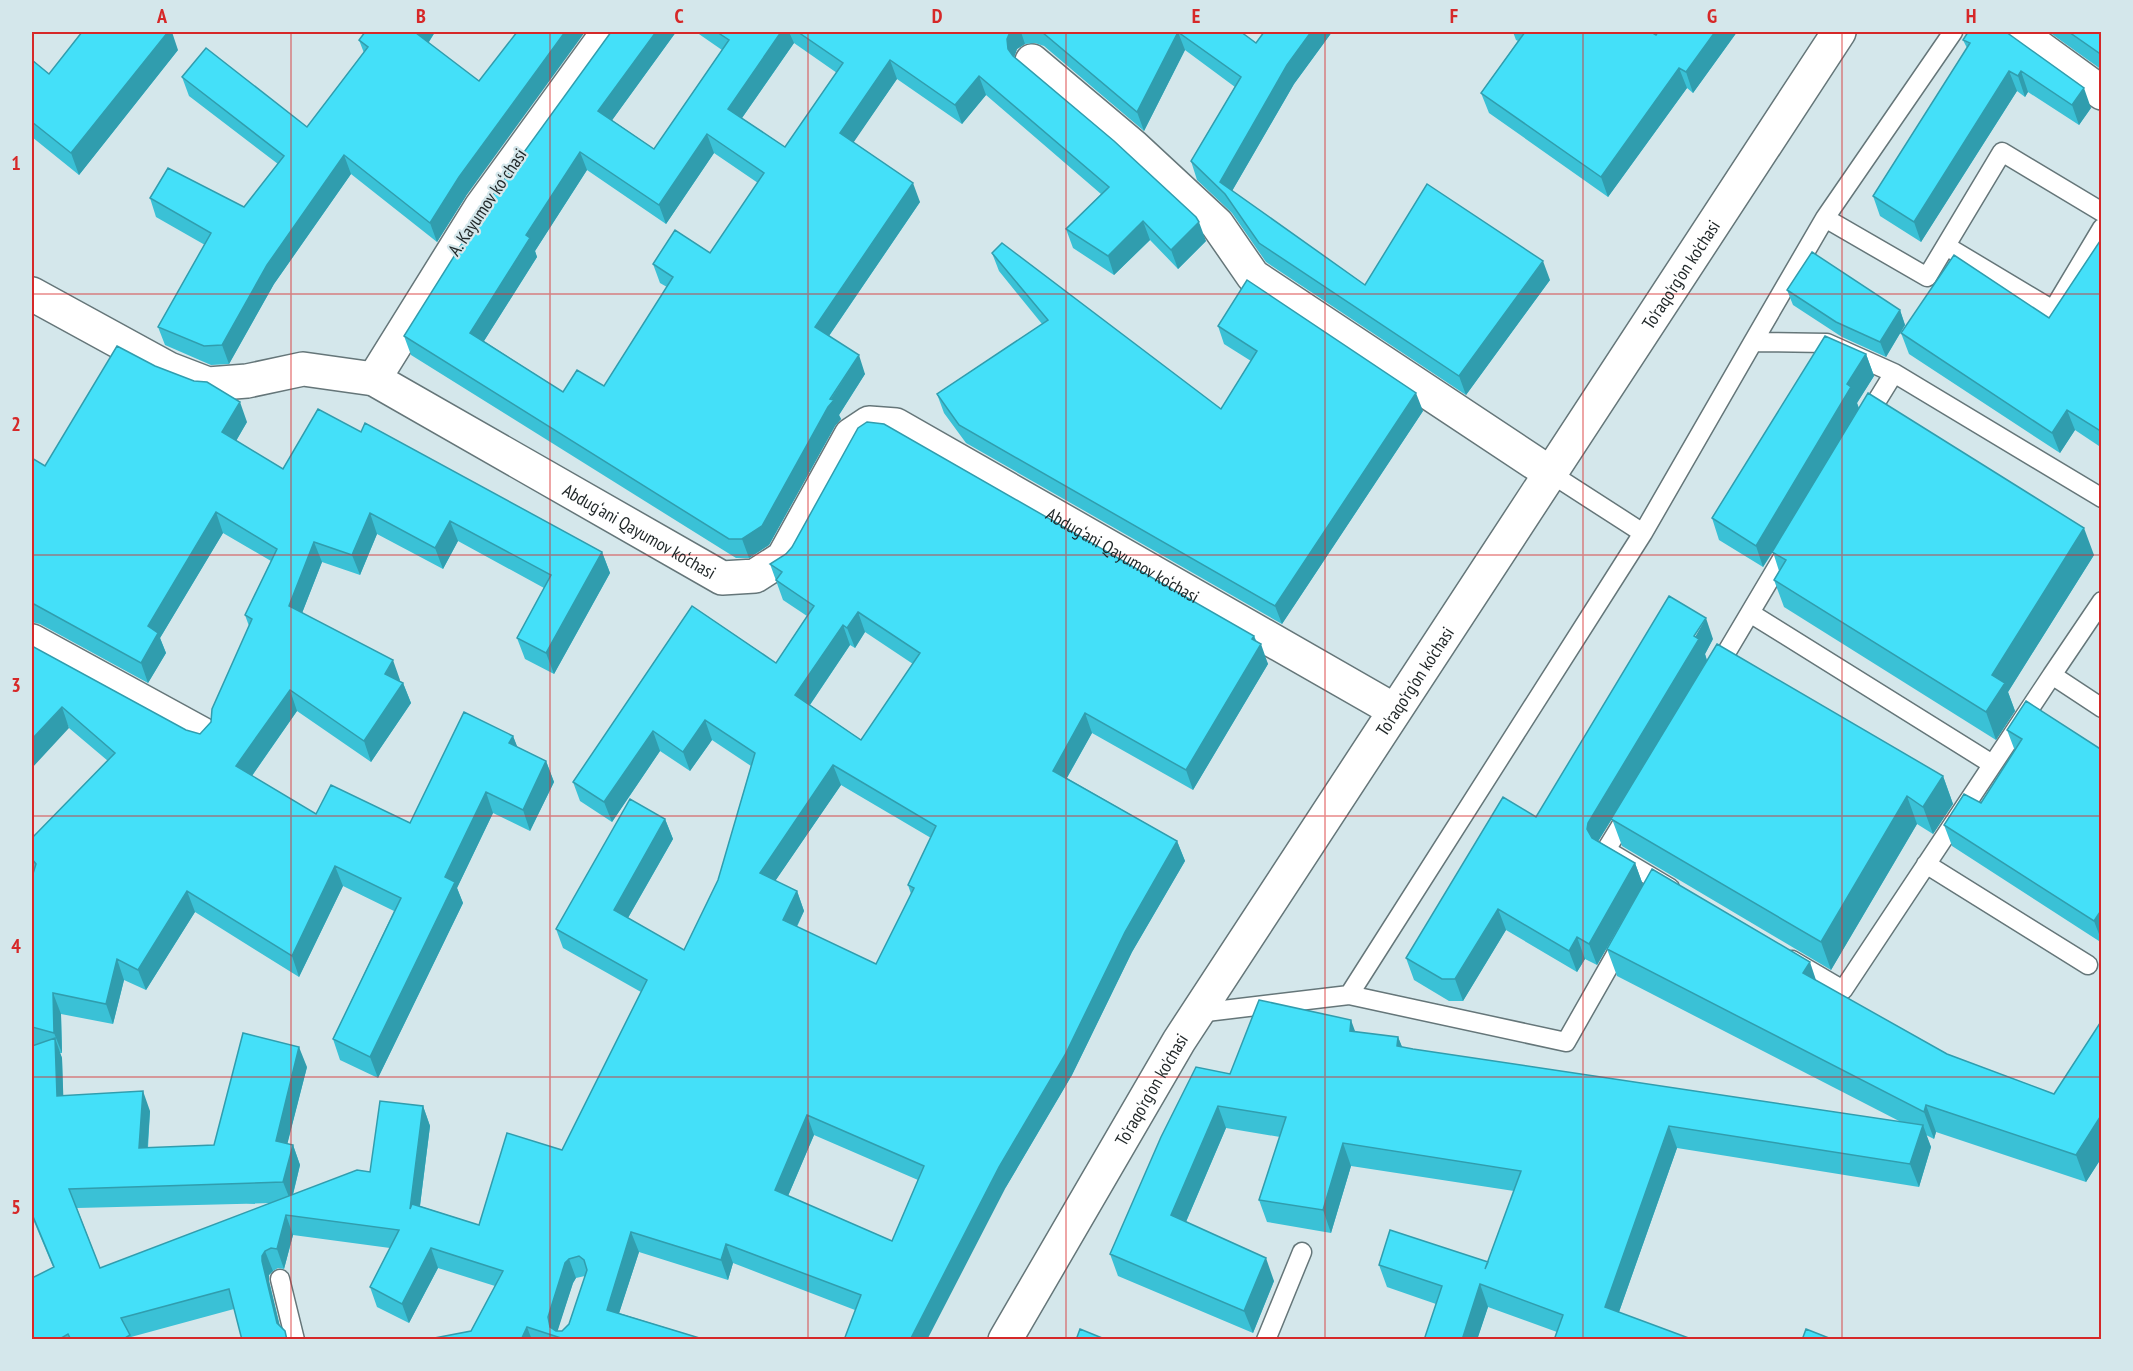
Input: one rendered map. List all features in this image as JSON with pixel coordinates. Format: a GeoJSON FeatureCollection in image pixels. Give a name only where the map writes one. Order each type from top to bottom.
{"type":"FeatureCollection","features":[{"type":"Feature","properties":{"kind":"street","name":"A. Kayumov koʻchasi"},"geometry":{"type":"LineString","coordinates":[[374,379],[481,207],[608,32]]}},
{"type":"Feature","properties":{"kind":"street","name":"To'raqo'rg'on ko'chasi"},"geometry":{"type":"LineString","coordinates":[[1005,1340],[1198,1013],[1839,32]]}},
{"type":"Feature","properties":{"kind":"street"},"geometry":{"type":"LineString","coordinates":[[2019,32],[2102,93]]}},
{"type":"Feature","properties":{"kind":"street"},"geometry":{"type":"LineString","coordinates":[[1032,61],[1133,146],[1217,224],[1253,276],[1550,473]]}},
{"type":"Feature","properties":{"kind":"street","name":"Abdug‘ani Qayumov ko‘chasi"},"geometry":{"type":"LineString","coordinates":[[32,294],[169,369],[208,384],[247,381],[303,369],[374,379],[722,578],[755,576],[783,558],[851,435],[869,423],[896,425],[1394,710]]}},
{"type":"Feature","properties":{"kind":"street"},"geometry":{"type":"LineString","coordinates":[[32,641],[202,734]]}},
{"type":"Feature","properties":{"kind":"lane"},"geometry":{"type":"LineString","coordinates":[[1349,994],[1643,533],[1826,218],[1953,32]]}},
{"type":"Feature","properties":{"kind":"lane"},"geometry":{"type":"LineString","coordinates":[[1826,218],[1927,277],[2002,153],[2102,212]]}},
{"type":"Feature","properties":{"kind":"lane"},"geometry":{"type":"LineString","coordinates":[[1946,246],[2053,309],[2102,228]]}},
{"type":"Feature","properties":{"kind":"lane"},"geometry":{"type":"LineString","coordinates":[[1753,342],[1827,343],[1894,373],[2102,498]]}},
{"type":"Feature","properties":{"kind":"lane"},"geometry":{"type":"LineString","coordinates":[[1858,433],[1894,373]]}},
{"type":"Feature","properties":{"kind":"lane"},"geometry":{"type":"LineString","coordinates":[[1550,473],[1643,533]]}},
{"type":"Feature","properties":{"kind":"lane"},"geometry":{"type":"LineString","coordinates":[[1708,682],[1798,533]]}},
{"type":"Feature","properties":{"kind":"lane"},"geometry":{"type":"LineString","coordinates":[[1781,954],[1843,990],[2102,601]]}},
{"type":"Feature","properties":{"kind":"lane"},"geometry":{"type":"LineString","coordinates":[[1750,613],[1992,764]]}},
{"type":"Feature","properties":{"kind":"lane"},"geometry":{"type":"LineString","coordinates":[[2052,675],[2102,708]]}},
{"type":"Feature","properties":{"kind":"lane"},"geometry":{"type":"LineString","coordinates":[[1636,801],[1606,850],[1655,886],[1689,899]]}},
{"type":"Feature","properties":{"kind":"lane"},"geometry":{"type":"LineString","coordinates":[[1926,864],[2088,965]]}},
{"type":"Feature","properties":{"kind":"lane"},"geometry":{"type":"LineString","coordinates":[[1198,1013],[1349,994],[1566,1042],[1635,921]]}},
{"type":"Feature","properties":{"kind":"lane"},"geometry":{"type":"LineString","coordinates":[[1266,1340],[1302,1252]]}},
{"type":"Feature","properties":{"kind":"lane"},"geometry":{"type":"LineString","coordinates":[[280,1279],[295,1340]]}},
{"type":"Feature","properties":{"kind":"building"},"geometry":{"type":"Polygon","coordinates":[[[82,32],[168,32],[71,153],[32,122],[32,60],[49,74],[82,32]]]}},
{"type":"Feature","properties":{"kind":"building"},"geometry":{"type":"Polygon","coordinates":[[[365,32],[417,32],[479,81],[517,32],[565,32],[459,177],[430,223],[344,155],[267,265],[222,345],[204,346],[158,327],[211,233],[150,198],[168,168],[244,207],[284,156],[182,77],[206,48],[307,127],[368,47],[359,40],[365,32]]]}},
{"type":"Feature","properties":{"kind":"building"},"geometry":{"type":"Polygon","coordinates":[[[611,32],[656,32],[598,111],[654,149],[729,40],[717,32],[781,32],[728,109],[785,147],[843,63],[798,32],[1010,32],[1007,39],[1008,49],[1013,56],[1114,141],[1199,222],[1171,250],[1143,221],[1108,256],[1066,229],[1109,187],[979,76],[955,105],[890,60],[840,133],[913,183],[815,327],[859,355],[830,399],[834,400],[762,526],[742,539],[729,539],[404,336],[490,199],[611,32]],[[707,134],[659,205],[580,152],[526,235],[530,238],[470,333],[563,392],[577,370],[604,386],[673,277],[653,264],[675,230],[710,253],[764,173],[707,134]]]}},
{"type":"Feature","properties":{"kind":"building"},"geometry":{"type":"Polygon","coordinates":[[[1042,32],[1178,32],[1137,112],[1042,32]]]}},
{"type":"Feature","properties":{"kind":"building"},"geometry":{"type":"Polygon","coordinates":[[[1178,32],[1241,32],[1256,43],[1264,32],[1311,32],[1287,65],[1220,182],[1365,285],[1427,184],[1543,261],[1459,376],[1259,243],[1225,194],[1191,161],[1241,77],[1178,32]]]}},
{"type":"Feature","properties":{"kind":"building"},"geometry":{"type":"Polygon","coordinates":[[[1525,32],[1651,32],[1656,35],[1658,32],[1715,32],[1686,72],[1679,68],[1601,177],[1481,93],[1525,32]]]}},
{"type":"Feature","properties":{"kind":"building"},"geometry":{"type":"Polygon","coordinates":[[[1968,32],[2006,32],[2084,88],[2072,105],[2021,71],[2018,76],[2009,71],[1914,222],[1873,196],[1970,43],[1963,40],[1968,32]]]}},
{"type":"Feature","properties":{"kind":"building"},"geometry":{"type":"Polygon","coordinates":[[[2069,32],[2102,32],[2102,55],[2069,32]]]}},
{"type":"Feature","properties":{"kind":"building"},"geometry":{"type":"Polygon","coordinates":[[[2102,238],[2102,432],[2067,410],[2052,433],[1901,333],[1954,255],[2049,318],[2102,238]]]}},
{"type":"Feature","properties":{"kind":"building"},"geometry":{"type":"Polygon","coordinates":[[[1002,243],[1221,409],[1257,351],[1218,326],[1247,280],[1416,393],[1275,606],[959,425],[937,394],[1048,320],[992,253],[1002,243]]]}},
{"type":"Feature","properties":{"kind":"building"},"geometry":{"type":"Polygon","coordinates":[[[1812,252],[1900,310],[1880,342],[1836,322],[1787,290],[1812,252]]]}},
{"type":"Feature","properties":{"kind":"building"},"geometry":{"type":"Polygon","coordinates":[[[1825,336],[1866,354],[1847,384],[1851,387],[1756,546],[1712,518],[1825,336]]]}},
{"type":"Feature","properties":{"kind":"building"},"geometry":{"type":"Polygon","coordinates":[[[117,346],[155,366],[194,381],[207,382],[240,402],[222,432],[283,469],[318,409],[361,432],[365,423],[602,552],[546,653],[517,638],[551,575],[450,521],[435,548],[370,513],[352,555],[314,542],[289,606],[393,660],[385,674],[403,683],[364,741],[290,690],[236,766],[316,814],[331,785],[410,823],[464,712],[513,736],[509,743],[546,761],[523,810],[486,792],[445,877],[455,882],[370,1057],[333,1039],[401,898],[335,866],[292,956],[187,891],[138,970],[117,959],[106,1004],[53,993],[54,1033],[32,1027],[32,877],[36,864],[32,859],[32,838],[115,753],[62,707],[32,739],[32,646],[186,730],[200,734],[211,722],[212,709],[252,619],[245,615],[277,549],[216,512],[148,626],[158,633],[141,663],[32,603],[32,458],[45,466],[117,346]]]}},
{"type":"Feature","properties":{"kind":"building"},"geometry":{"type":"Polygon","coordinates":[[[1868,393],[2084,528],[1992,675],[2005,683],[1986,712],[1774,580],[1786,560],[1772,552],[1868,393]]]}},
{"type":"Feature","properties":{"kind":"building"},"geometry":{"type":"Polygon","coordinates":[[[867,422],[884,424],[1254,636],[1252,639],[1261,644],[1186,770],[1085,713],[1053,771],[1177,841],[1125,932],[1065,1055],[999,1167],[910,1340],[844,1340],[861,1295],[726,1244],[721,1260],[631,1232],[607,1310],[706,1340],[567,1340],[527,1327],[521,1340],[424,1340],[471,1331],[503,1271],[431,1248],[402,1304],[370,1287],[399,1230],[286,1215],[277,1249],[271,1248],[265,1251],[262,1261],[277,1323],[285,1331],[287,1340],[242,1340],[229,1289],[121,1318],[130,1335],[122,1340],[71,1340],[68,1334],[58,1340],[32,1340],[32,1278],[54,1267],[32,1214],[32,1046],[55,1038],[57,1096],[143,1091],[139,1148],[214,1145],[243,1033],[299,1047],[276,1141],[293,1145],[283,1182],[69,1189],[100,1268],[357,1170],[370,1172],[380,1101],[423,1106],[410,1209],[412,1204],[479,1225],[507,1133],[562,1150],[647,980],[556,929],[630,799],[665,819],[614,910],[684,950],[718,880],[755,753],[705,720],[683,752],[653,731],[604,802],[573,782],[692,606],[776,663],[814,606],[776,580],[782,572],[770,564],[786,554],[792,547],[858,428],[867,422]],[[858,612],[847,628],[843,625],[795,695],[861,740],[920,653],[858,612]],[[833,765],[760,873],[797,891],[783,920],[876,964],[914,888],[908,885],[936,826],[833,765]],[[807,1115],[775,1190],[892,1241],[924,1166],[807,1115]],[[579,1256],[565,1263],[548,1317],[550,1327],[556,1331],[562,1331],[569,1324],[587,1270],[584,1260],[579,1256]]]}},
{"type":"Feature","properties":{"kind":"building"},"geometry":{"type":"Polygon","coordinates":[[[1669,596],[1706,618],[1694,636],[1699,639],[1588,823],[1587,829],[1592,838],[1635,863],[1589,944],[1577,937],[1569,951],[1498,909],[1455,979],[1442,979],[1406,958],[1503,797],[1536,817],[1669,596]]]}},
{"type":"Feature","properties":{"kind":"building"},"geometry":{"type":"Polygon","coordinates":[[[1717,644],[1943,776],[1923,807],[1907,796],[1821,942],[1611,819],[1717,644]]]}},
{"type":"Feature","properties":{"kind":"building"},"geometry":{"type":"Polygon","coordinates":[[[2026,701],[2102,750],[2102,909],[2094,921],[1944,825],[1964,794],[1981,803],[2022,739],[2007,730],[2026,701]]]}},
{"type":"Feature","properties":{"kind":"building"},"geometry":{"type":"Polygon","coordinates":[[[1652,869],[1810,962],[1803,973],[1947,1054],[2054,1094],[2102,1020],[2102,1114],[2076,1155],[1926,1105],[1924,1112],[1607,949],[1652,869]]]}},
{"type":"Feature","properties":{"kind":"building"},"geometry":{"type":"Polygon","coordinates":[[[1259,1000],[1351,1020],[1350,1031],[1398,1037],[1397,1046],[1923,1125],[1910,1164],[1669,1126],[1605,1307],[1694,1340],[1554,1340],[1563,1315],[1480,1284],[1462,1340],[1424,1340],[1442,1286],[1379,1265],[1390,1230],[1488,1262],[1521,1171],[1343,1143],[1323,1210],[1259,1200],[1286,1117],[1218,1106],[1171,1215],[1266,1258],[1244,1311],[1110,1254],[1161,1137],[1196,1067],[1230,1074],[1259,1000]]]}},
{"type":"Feature","properties":{"kind":"building"},"geometry":{"type":"Polygon","coordinates":[[[1080,1329],[1107,1340],[1076,1340],[1080,1329]]]}},
{"type":"Feature","properties":{"kind":"building"},"geometry":{"type":"Polygon","coordinates":[[[1806,1329],[1834,1340],[1802,1340],[1806,1329]]]}}]}
